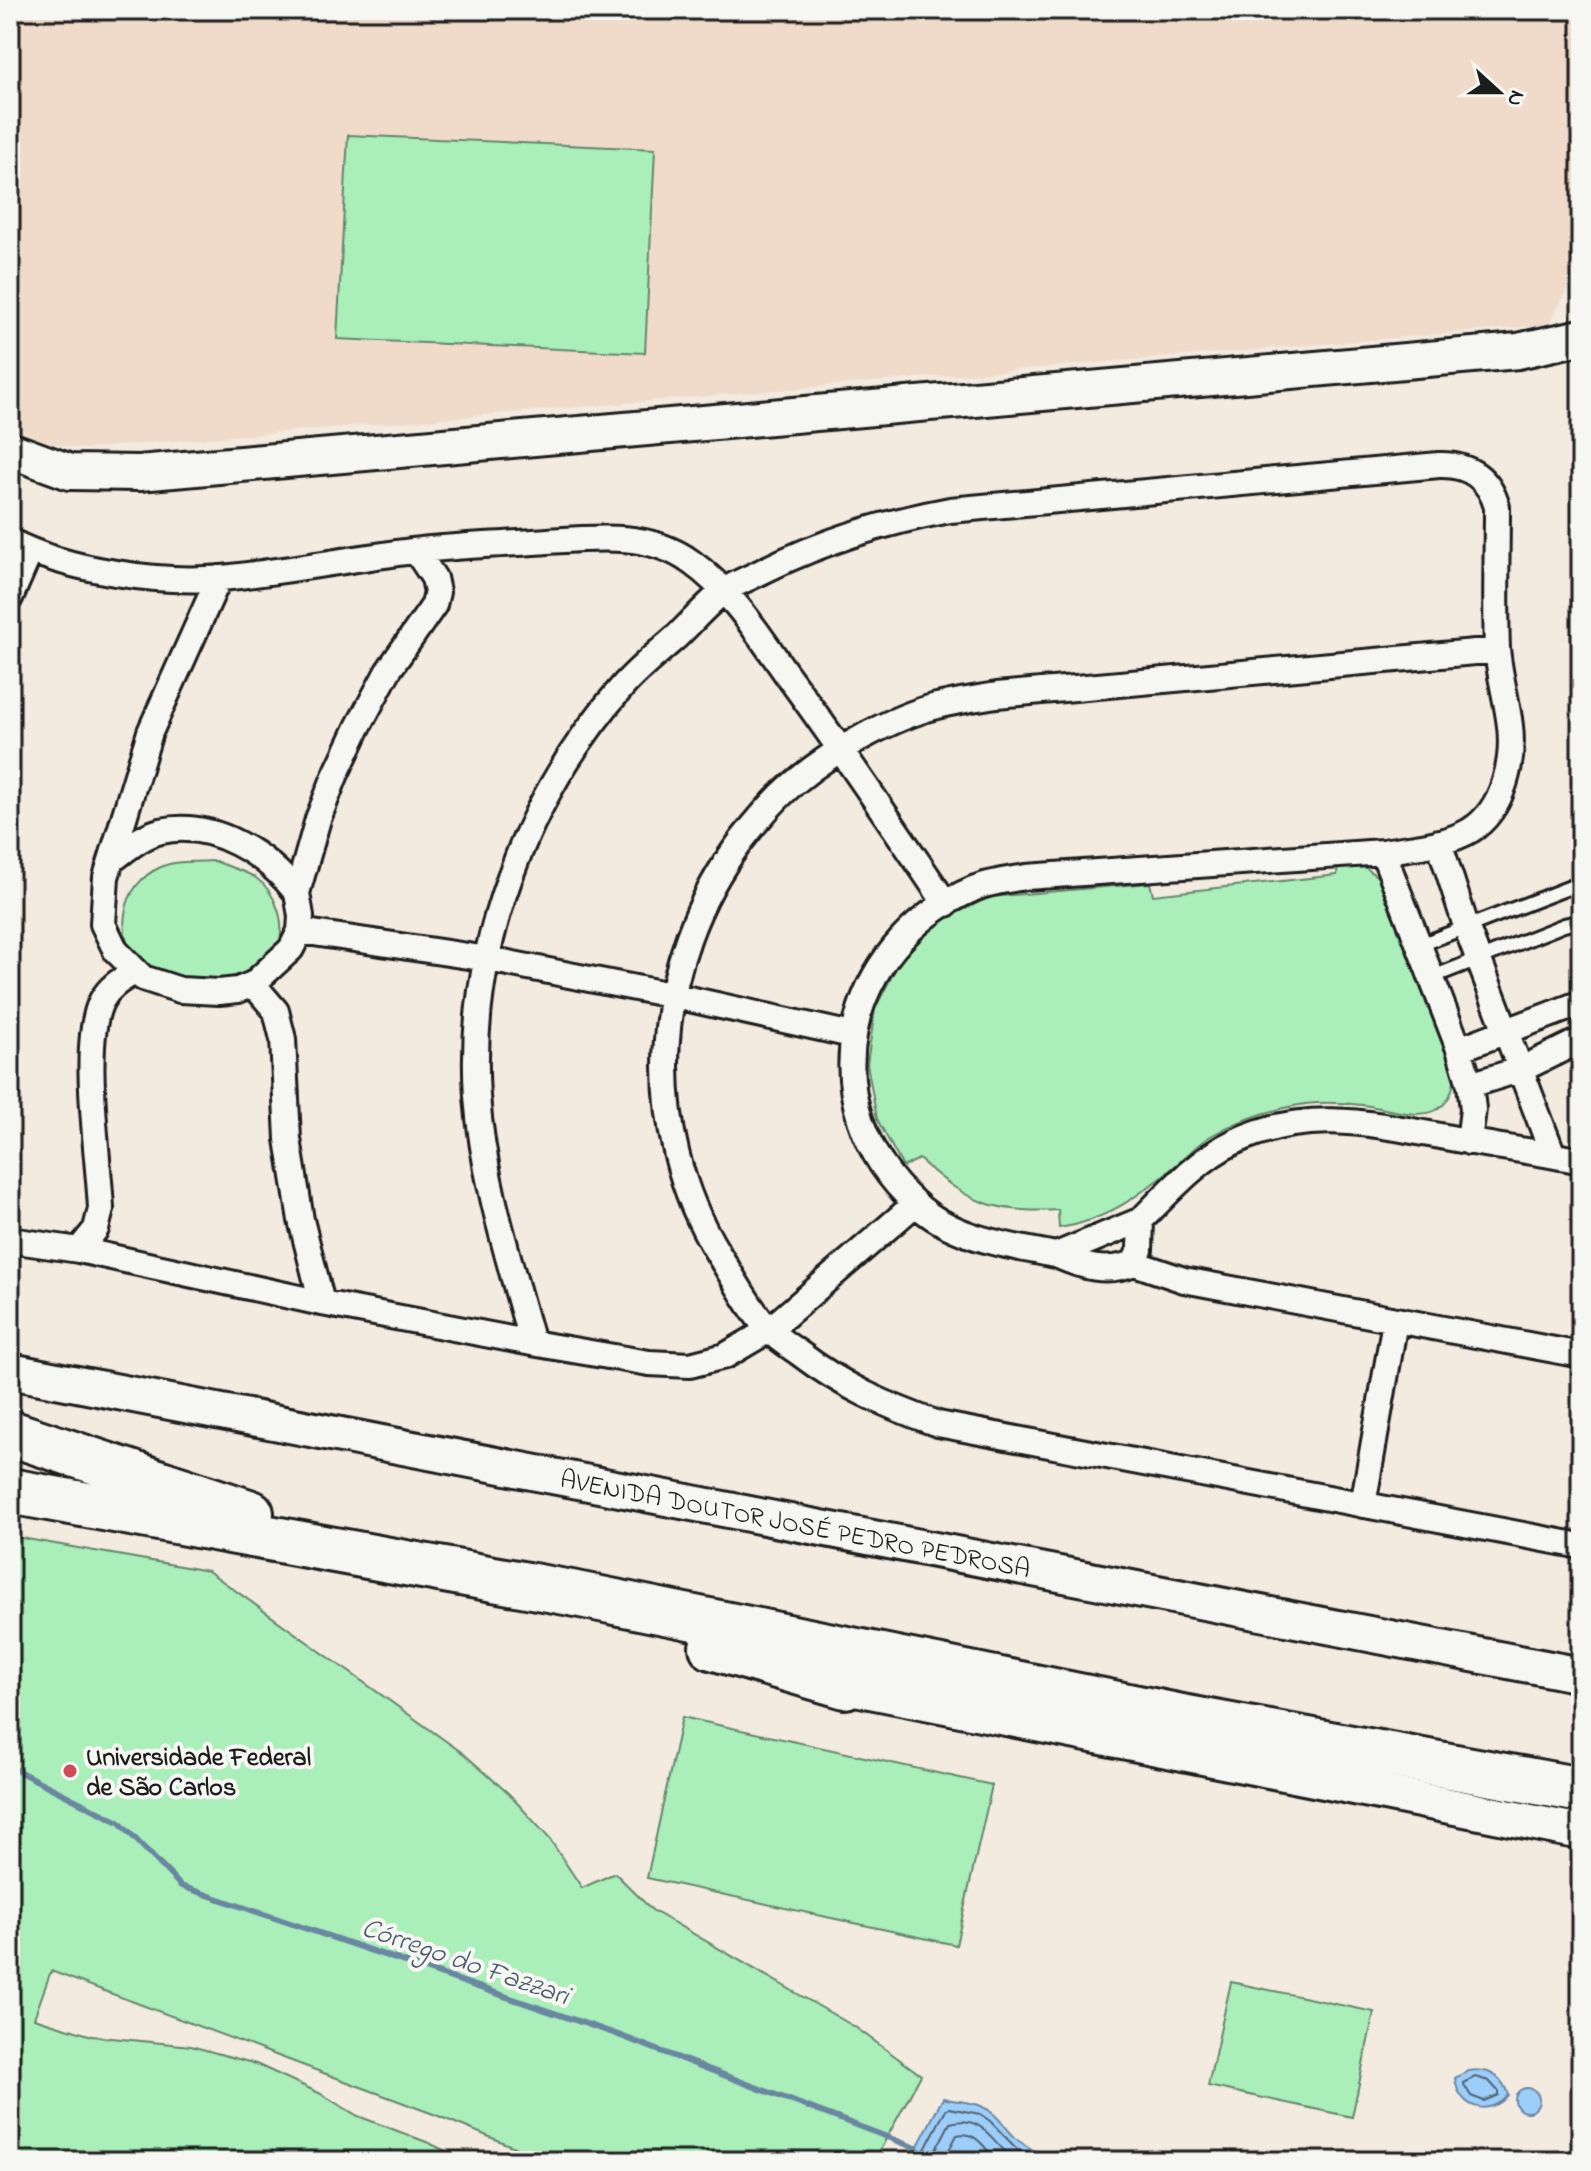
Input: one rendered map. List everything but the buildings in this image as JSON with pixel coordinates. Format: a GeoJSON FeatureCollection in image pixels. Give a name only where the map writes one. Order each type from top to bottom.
{"type":"FeatureCollection","features":[{"type":"Feature","properties":{"kind":"highway"},"geometry":{"type":"LineString","coordinates":[[10,1433],[268,1519]]}},
{"type":"Feature","properties":{"kind":"highway"},"geometry":{"type":"LineString","coordinates":[[10,1470],[630,1584],[1171,1693],[1581,1769]]}},
{"type":"Feature","properties":{"kind":"highway"},"geometry":{"type":"LineString","coordinates":[[10,1491],[571,1593],[1182,1717],[1581,1790]]}},
{"type":"Feature","properties":{"kind":"highway"},"geometry":{"type":"LineString","coordinates":[[571,1593],[721,1651],[845,1686]]}},
{"type":"Feature","properties":{"kind":"street"},"geometry":{"type":"LineString","coordinates":[[10,450],[70,472],[139,473],[1518,351],[1581,337]]}},
{"type":"Feature","properties":{"kind":"street"},"geometry":{"type":"LineString","coordinates":[[1518,351],[1565,357],[1581,363]]}},
{"type":"Feature","properties":{"kind":"street"},"geometry":{"type":"LineString","coordinates":[[532,1343],[486,1173],[477,1096],[477,1029],[499,910],[525,836],[569,756],[624,685],[726,590],[827,542],[895,520],[950,510],[1450,465],[1469,469],[1480,476],[1493,493],[1497,507],[1497,650],[1512,756],[1503,786],[1490,812],[1472,830],[1439,842],[1383,852],[1026,877],[974,889],[946,904],[913,929],[880,969],[865,996],[852,1035],[852,1082],[866,1141],[882,1167],[915,1204],[961,1231],[1000,1244],[1056,1255],[1080,1266],[1119,1269],[1134,1263],[1184,1280],[1581,1355]]}},
{"type":"Feature","properties":{"kind":"street"},"geometry":{"type":"LineString","coordinates":[[10,598],[20,546],[65,562],[107,570],[151,576],[219,578],[416,551],[596,538],[628,538],[659,545],[689,560],[726,590],[843,750],[946,904]]}},
{"type":"Feature","properties":{"kind":"street"},"geometry":{"type":"LineString","coordinates":[[219,578],[150,732],[106,877],[103,924],[116,951],[134,972],[161,986],[219,992],[238,990],[253,984],[291,949],[300,931],[297,893],[318,819],[358,727],[394,661],[434,605],[437,592],[434,578],[416,551]]}},
{"type":"Feature","properties":{"kind":"street"},"geometry":{"type":"LineString","coordinates":[[1497,650],[997,695],[935,706],[889,724],[843,750],[798,779],[759,817],[727,859],[702,905],[671,995],[665,1079],[669,1123],[682,1179],[702,1227],[769,1330],[843,1384],[883,1404],[938,1424],[1581,1546]]}},
{"type":"Feature","properties":{"kind":"street"},"geometry":{"type":"LineString","coordinates":[[112,860],[160,831],[202,830],[254,852],[282,873],[297,893]]}},
{"type":"Feature","properties":{"kind":"street"},"geometry":{"type":"LineString","coordinates":[[1439,842],[1466,926],[1553,1155]]}},
{"type":"Feature","properties":{"kind":"street"},"geometry":{"type":"LineString","coordinates":[[1383,852],[1470,1085],[1473,1109],[1469,1142]]}},
{"type":"Feature","properties":{"kind":"street"},"geometry":{"type":"LineString","coordinates":[[300,931],[488,959],[852,1035]]}},
{"type":"Feature","properties":{"kind":"street"},"geometry":{"type":"LineString","coordinates":[[79,1250],[96,1229],[101,1209],[92,1065],[94,1024],[101,1001],[113,985],[134,972]]}},
{"type":"Feature","properties":{"kind":"street"},"geometry":{"type":"LineString","coordinates":[[253,984],[276,1011],[283,1039],[288,1139],[301,1220],[322,1303]]}},
{"type":"Feature","properties":{"kind":"street"},"geometry":{"type":"LineString","coordinates":[[1459,1049],[1581,1003]]}},
{"type":"Feature","properties":{"kind":"street"},"geometry":{"type":"LineString","coordinates":[[1470,1085],[1522,1069],[1581,1040]]}},
{"type":"Feature","properties":{"kind":"street"},"geometry":{"type":"LineString","coordinates":[[1056,1255],[1141,1220],[1202,1162],[1233,1142],[1273,1127],[1315,1120],[1358,1121],[1581,1161]]}},
{"type":"Feature","properties":{"kind":"street"},"geometry":{"type":"LineString","coordinates":[[10,1240],[79,1250],[322,1303],[532,1343],[649,1363],[690,1365],[725,1356],[769,1330],[915,1204]]}},
{"type":"Feature","properties":{"kind":"street"},"geometry":{"type":"LineString","coordinates":[[1134,1263],[1140,1250],[1141,1220]]}},
{"type":"Feature","properties":{"kind":"street"},"geometry":{"type":"LineString","coordinates":[[1363,1505],[1395,1321]]}},
{"type":"Feature","properties":{"kind":"street","name":"AVENIDA DOUTOR JOSÉ PEDRO PEDROSA"},"geometry":{"type":"LineString","coordinates":[[10,1371],[1581,1675]]}},
{"type":"Feature","properties":{"kind":"street"},"geometry":{"type":"LineString","coordinates":[[845,1686],[1581,1832]]}},
{"type":"Feature","properties":{"kind":"lane"},"geometry":{"type":"LineString","coordinates":[[1417,946],[1581,883]]}},
{"type":"Feature","properties":{"kind":"lane"},"geometry":{"type":"LineString","coordinates":[[1430,978],[1581,921]]}},
{"type":"Feature","properties":{"kind":"shaded area"},"geometry":{"type":"Polygon","coordinates":[[[10,10],[1581,10],[1581,262],[1549,325],[82,449],[46,442],[10,428],[10,10]]]}},
{"type":"Feature","properties":{"kind":"green space"},"geometry":{"type":"Polygon","coordinates":[[[348,135],[655,149],[645,353],[337,339],[348,135]]]}},
{"type":"Feature","properties":{"kind":"green space"},"geometry":{"type":"Polygon","coordinates":[[[215,861],[256,878],[269,891],[280,919],[278,947],[256,978],[195,988],[153,974],[134,956],[127,942],[125,913],[129,899],[147,875],[161,867],[180,862],[215,861]]]}},
{"type":"Feature","properties":{"kind":"green space"},"geometry":{"type":"Polygon","coordinates":[[[1338,863],[1361,864],[1380,879],[1455,1076],[1451,1094],[1443,1106],[1420,1114],[1353,1104],[1316,1103],[1258,1115],[1205,1140],[1163,1176],[1122,1205],[1092,1220],[1059,1228],[1058,1210],[998,1207],[966,1195],[919,1159],[903,1167],[877,1119],[867,1064],[875,1009],[900,960],[940,921],[990,897],[1150,883],[1153,895],[1337,875],[1338,863]]]}},
{"type":"Feature","properties":{"kind":"green space"},"geometry":{"type":"Polygon","coordinates":[[[10,1536],[208,1571],[464,1754],[509,1794],[549,1838],[582,1888],[615,1873],[652,1910],[855,2027],[921,2075],[874,2161],[538,2161],[514,2147],[436,2115],[51,1971],[34,2018],[92,2036],[191,2046],[256,2064],[319,2093],[358,2116],[466,2161],[10,2161],[10,1536]]]}},
{"type":"Feature","properties":{"kind":"green space"},"geometry":{"type":"Polygon","coordinates":[[[682,1717],[992,1785],[956,1945],[647,1878],[682,1717]]]}},
{"type":"Feature","properties":{"kind":"green space"},"geometry":{"type":"Polygon","coordinates":[[[1231,1982],[1374,2012],[1352,2117],[1208,2086],[1231,1982]]]}},
{"type":"Feature","properties":{"kind":"water"},"geometry":{"type":"Polygon","coordinates":[[[1468,2071],[1482,2071],[1498,2078],[1508,2095],[1484,2108],[1468,2103],[1457,2088],[1455,2078],[1468,2071]]]}},
{"type":"Feature","properties":{"kind":"water"},"geometry":{"type":"Polygon","coordinates":[[[1522,2088],[1532,2088],[1539,2095],[1539,2105],[1532,2112],[1522,2112],[1515,2105],[1515,2095],[1522,2088]]]}},
{"type":"Feature","properties":{"kind":"water"},"geometry":{"type":"Polygon","coordinates":[[[943,2098],[987,2109],[1019,2141],[1045,2161],[910,2161],[943,2098]]]}},
{"type":"Feature","properties":{"kind":"waterway","name":"Córrego do Fazzari"},"geometry":{"type":"LineString","coordinates":[[10,1767],[119,1822],[181,1886],[613,2033],[916,2148],[928,2161]]}},
{"type":"Feature","properties":{"kind":"place","name":"Universidade Federal de São Carlos"},"geometry":{"type":"Point","coordinates":[70,1771]}}]}
